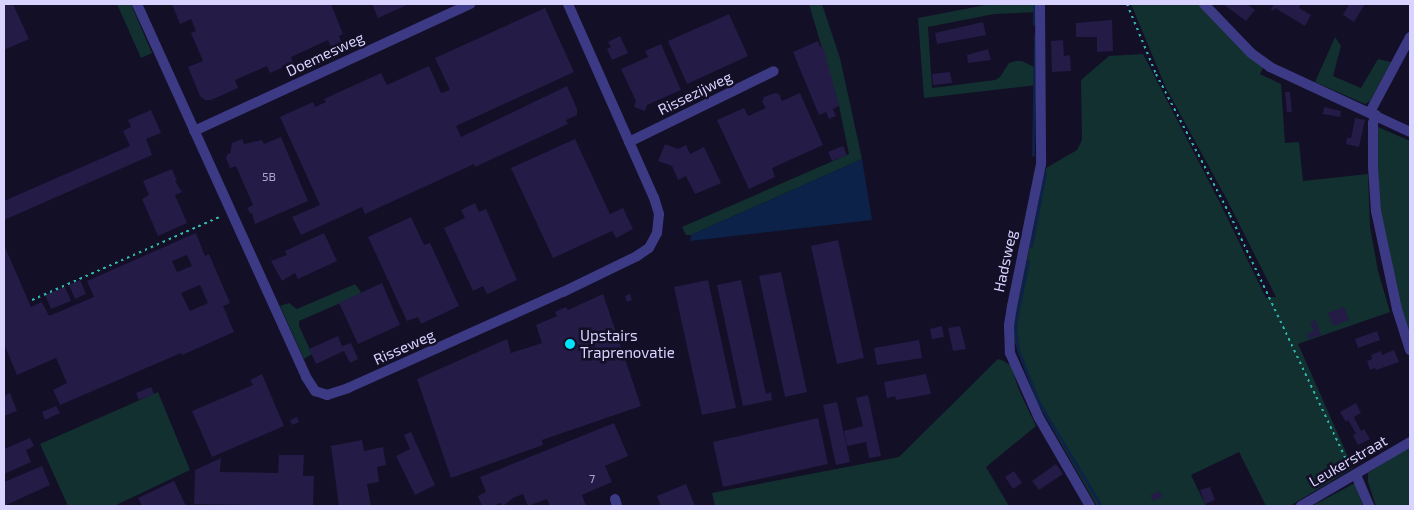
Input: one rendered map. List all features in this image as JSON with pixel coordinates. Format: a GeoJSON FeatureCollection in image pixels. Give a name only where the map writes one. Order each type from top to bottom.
{"type":"FeatureCollection","features":[{"type":"Feature","properties":{"kind":"street","name":"Risseweg"},"geometry":{"type":"LineString","coordinates":[[137,4],[306,377],[316,391],[327,395],[348,388],[554,296],[637,256],[649,248],[657,233],[659,214],[654,198],[568,4]]}},
{"type":"Feature","properties":{"kind":"street","name":"Doemesweg"},"geometry":{"type":"LineString","coordinates":[[194,131],[470,4]]}},
{"type":"Feature","properties":{"kind":"street","name":"Hadsweg"},"geometry":{"type":"LineString","coordinates":[[1040,4],[1041,164],[1012,306],[1009,326],[1010,353],[1039,418],[1090,506]]}},
{"type":"Feature","properties":{"kind":"street"},"geometry":{"type":"LineString","coordinates":[[1204,4],[1250,53],[1270,67],[1410,132]]}},
{"type":"Feature","properties":{"kind":"street"},"geometry":{"type":"LineString","coordinates":[[1410,37],[1373,114],[1373,167],[1376,211],[1397,309],[1410,350]]}},
{"type":"Feature","properties":{"kind":"street","name":"Rissezijweg"},"geometry":{"type":"LineString","coordinates":[[629,142],[774,71]]}},
{"type":"Feature","properties":{"kind":"street","name":"Leukerstraat"},"geometry":{"type":"LineString","coordinates":[[1301,506],[1410,442]]}},
{"type":"Feature","properties":{"kind":"street"},"geometry":{"type":"LineString","coordinates":[[1356,475],[1369,506]]}},
{"type":"Feature","properties":{"kind":"path"},"geometry":{"type":"LineString","coordinates":[[1127,4],[1156,74],[1230,215],[1352,472],[1356,475]]}},
{"type":"Feature","properties":{"kind":"path"},"geometry":{"type":"LineString","coordinates":[[32,300],[232,212]]}},
{"type":"Feature","properties":{"kind":"green space"},"geometry":{"type":"Polygon","coordinates":[[[117,4],[131,4],[152,53],[141,58],[117,4]]]}},
{"type":"Feature","properties":{"kind":"green space"},"geometry":{"type":"Polygon","coordinates":[[[809,4],[822,4],[840,58],[862,159],[691,235],[686,235],[682,227],[849,154],[839,106],[809,4]]]}},
{"type":"Feature","properties":{"kind":"green space"},"geometry":{"type":"Polygon","coordinates":[[[991,4],[1037,4],[1037,12],[994,14],[928,27],[932,88],[995,80],[1000,77],[1009,63],[1016,61],[1022,61],[1038,69],[1038,85],[924,98],[918,18],[991,4]]]}},
{"type":"Feature","properties":{"kind":"green space"},"geometry":{"type":"Polygon","coordinates":[[[1131,4],[1200,4],[1264,66],[1260,74],[1281,84],[1285,143],[1299,142],[1303,181],[1368,174],[1370,227],[1378,271],[1390,312],[1298,344],[1353,468],[1290,506],[1266,506],[1239,452],[1191,475],[1206,506],[1097,506],[1037,402],[1015,343],[1013,326],[1046,168],[1077,150],[1082,140],[1081,80],[1109,56],[1143,54],[1221,205],[1266,298],[1276,297],[1226,198],[1166,88],[1131,4]]]}},
{"type":"Feature","properties":{"kind":"green space"},"geometry":{"type":"Polygon","coordinates":[[[1335,37],[1341,46],[1333,76],[1361,88],[1378,59],[1391,62],[1370,101],[1365,104],[1315,82],[1335,37]]]}},
{"type":"Feature","properties":{"kind":"green space"},"geometry":{"type":"Polygon","coordinates":[[[1378,127],[1410,141],[1410,343],[1381,223],[1377,155],[1378,127]]]}},
{"type":"Feature","properties":{"kind":"green space"},"geometry":{"type":"Polygon","coordinates":[[[355,284],[361,292],[359,295],[299,321],[299,326],[312,354],[304,359],[280,306],[289,303],[297,309],[355,284]]]}},
{"type":"Feature","properties":{"kind":"green space"},"geometry":{"type":"Polygon","coordinates":[[[998,359],[1011,366],[1019,390],[1036,426],[986,467],[1009,506],[715,506],[712,493],[899,457],[998,359]]]}},
{"type":"Feature","properties":{"kind":"green space"},"geometry":{"type":"Polygon","coordinates":[[[158,392],[190,470],[114,506],[68,506],[40,444],[158,392]]]}},
{"type":"Feature","properties":{"kind":"green space"},"geometry":{"type":"Polygon","coordinates":[[[1410,446],[1410,505],[1376,506],[1368,482],[1368,473],[1410,446]]]}},
{"type":"Feature","properties":{"kind":"green space"},"geometry":{"type":"Polygon","coordinates":[[[1355,483],[1363,506],[1312,506],[1355,483]]]}},
{"type":"Feature","properties":{"kind":"water"},"geometry":{"type":"Polygon","coordinates":[[[862,159],[872,220],[690,241],[691,235],[862,159]]]}},
{"type":"Feature","properties":{"kind":"building"},"geometry":{"type":"Polygon","coordinates":[[[4,4],[13,4],[29,39],[4,50],[4,4]]]}},
{"type":"Feature","properties":{"kind":"building"},"geometry":{"type":"Polygon","coordinates":[[[172,4],[331,4],[343,34],[339,36],[342,44],[331,47],[328,40],[291,57],[293,63],[270,73],[267,66],[235,80],[238,88],[211,100],[205,100],[200,96],[188,67],[203,61],[191,33],[196,31],[191,19],[180,24],[172,4]]]}},
{"type":"Feature","properties":{"kind":"building"},"geometry":{"type":"Polygon","coordinates":[[[372,4],[409,4],[378,18],[372,4]]]}},
{"type":"Feature","properties":{"kind":"building"},"geometry":{"type":"Polygon","coordinates":[[[1223,4],[1247,4],[1255,10],[1246,21],[1223,4]]]}},
{"type":"Feature","properties":{"kind":"building"},"geometry":{"type":"Polygon","coordinates":[[[1274,4],[1301,4],[1299,8],[1311,15],[1305,26],[1275,8],[1273,11],[1271,9],[1274,4]]]}},
{"type":"Feature","properties":{"kind":"building"},"geometry":{"type":"Polygon","coordinates":[[[1349,4],[1365,4],[1354,22],[1343,15],[1349,4]]]}},
{"type":"Feature","properties":{"kind":"building"},"geometry":{"type":"Polygon","coordinates":[[[545,8],[574,72],[456,126],[461,137],[567,86],[577,109],[577,115],[566,120],[568,124],[475,167],[474,164],[365,214],[362,207],[301,235],[292,217],[320,205],[280,117],[313,102],[315,107],[326,102],[324,99],[381,73],[387,85],[429,66],[441,93],[450,90],[435,58],[545,8]]]}},
{"type":"Feature","properties":{"kind":"building"},"geometry":{"type":"Polygon","coordinates":[[[729,14],[748,56],[687,84],[668,41],[729,14]]]}},
{"type":"Feature","properties":{"kind":"building"},"geometry":{"type":"Polygon","coordinates":[[[1112,20],[1113,51],[1097,52],[1097,37],[1076,37],[1076,23],[1112,20]]]}},
{"type":"Feature","properties":{"kind":"building"},"geometry":{"type":"Polygon","coordinates":[[[983,22],[986,35],[937,44],[935,33],[983,22]]]}},
{"type":"Feature","properties":{"kind":"building"},"geometry":{"type":"Polygon","coordinates":[[[620,36],[628,53],[612,60],[607,49],[611,47],[608,42],[620,36]]]}},
{"type":"Feature","properties":{"kind":"building"},"geometry":{"type":"Polygon","coordinates":[[[1063,40],[1064,56],[1070,55],[1071,71],[1052,72],[1051,41],[1063,40]]]}},
{"type":"Feature","properties":{"kind":"building"},"geometry":{"type":"Polygon","coordinates":[[[818,41],[820,47],[823,46],[839,106],[833,109],[836,116],[829,119],[826,112],[819,115],[793,52],[818,41]]]}},
{"type":"Feature","properties":{"kind":"building"},"geometry":{"type":"Polygon","coordinates":[[[661,44],[681,90],[647,105],[645,111],[634,107],[636,101],[621,69],[648,57],[645,51],[661,44]]]}},
{"type":"Feature","properties":{"kind":"building"},"geometry":{"type":"Polygon","coordinates":[[[988,49],[991,60],[968,63],[967,55],[988,49]]]}},
{"type":"Feature","properties":{"kind":"building"},"geometry":{"type":"Polygon","coordinates":[[[950,72],[952,83],[933,85],[932,74],[950,72]]]}},
{"type":"Feature","properties":{"kind":"building"},"geometry":{"type":"Polygon","coordinates":[[[1285,92],[1290,92],[1292,112],[1287,112],[1285,92]]]}},
{"type":"Feature","properties":{"kind":"building"},"geometry":{"type":"Polygon","coordinates":[[[775,93],[779,94],[782,101],[800,93],[823,145],[772,168],[775,177],[749,189],[717,120],[744,108],[748,116],[766,108],[762,102],[764,97],[775,93]]]}},
{"type":"Feature","properties":{"kind":"building"},"geometry":{"type":"Polygon","coordinates":[[[1324,107],[1341,111],[1340,117],[1323,114],[1324,107]]]}},
{"type":"Feature","properties":{"kind":"building"},"geometry":{"type":"Polygon","coordinates":[[[151,110],[161,133],[146,139],[152,155],[4,220],[4,201],[130,146],[123,131],[131,127],[128,120],[151,110]]]}},
{"type":"Feature","properties":{"kind":"building"},"geometry":{"type":"Polygon","coordinates":[[[1355,118],[1365,120],[1359,147],[1346,144],[1347,138],[1351,138],[1355,118]]]}},
{"type":"Feature","properties":{"kind":"building"},"geometry":{"type":"Polygon","coordinates":[[[281,137],[308,201],[255,224],[252,213],[247,208],[253,205],[236,166],[230,168],[226,158],[228,153],[230,154],[232,143],[242,139],[244,144],[262,140],[264,144],[281,137]]]}},
{"type":"Feature","properties":{"kind":"building"},"geometry":{"type":"Polygon","coordinates":[[[575,139],[610,214],[623,208],[633,229],[616,238],[612,231],[553,258],[511,168],[575,139]]]}},
{"type":"Feature","properties":{"kind":"building"},"geometry":{"type":"Polygon","coordinates":[[[665,144],[678,149],[686,145],[690,154],[704,147],[721,183],[695,194],[686,176],[678,180],[672,166],[658,161],[665,144]]]}},
{"type":"Feature","properties":{"kind":"building"},"geometry":{"type":"Polygon","coordinates":[[[843,146],[847,155],[832,161],[828,152],[843,146]]]}},
{"type":"Feature","properties":{"kind":"building"},"geometry":{"type":"Polygon","coordinates":[[[172,169],[177,181],[175,181],[182,192],[175,195],[187,223],[158,236],[142,199],[149,195],[143,181],[172,169]]]}},
{"type":"Feature","properties":{"kind":"building"},"geometry":{"type":"Polygon","coordinates":[[[475,203],[479,212],[486,209],[517,280],[487,294],[483,286],[473,291],[444,228],[465,218],[461,210],[475,203]]]}},
{"type":"Feature","properties":{"kind":"building"},"geometry":{"type":"Polygon","coordinates":[[[411,217],[424,245],[430,243],[459,306],[421,324],[418,317],[407,321],[368,237],[411,217]]]}},
{"type":"Feature","properties":{"kind":"building"},"geometry":{"type":"Polygon","coordinates":[[[196,233],[205,256],[209,254],[230,303],[223,306],[234,332],[60,405],[53,390],[67,383],[56,358],[17,375],[4,344],[4,245],[31,307],[42,302],[49,316],[94,297],[87,281],[196,233]],[[187,255],[172,261],[177,272],[192,266],[187,255]],[[200,285],[181,293],[190,311],[208,303],[200,285]]]}},
{"type":"Feature","properties":{"kind":"building"},"geometry":{"type":"Polygon","coordinates":[[[324,233],[337,261],[298,279],[295,273],[282,281],[271,261],[287,255],[285,251],[324,233]]]}},
{"type":"Feature","properties":{"kind":"building"},"geometry":{"type":"Polygon","coordinates":[[[838,240],[864,358],[837,364],[811,246],[838,240]]]}},
{"type":"Feature","properties":{"kind":"building"},"geometry":{"type":"Polygon","coordinates":[[[781,272],[807,392],[785,397],[759,276],[781,272]]]}},
{"type":"Feature","properties":{"kind":"building"},"geometry":{"type":"Polygon","coordinates":[[[80,280],[86,294],[75,299],[69,285],[80,280]]]}},
{"type":"Feature","properties":{"kind":"building"},"geometry":{"type":"Polygon","coordinates":[[[708,280],[736,408],[702,415],[674,287],[708,280]]]}},
{"type":"Feature","properties":{"kind":"building"},"geometry":{"type":"Polygon","coordinates":[[[741,280],[766,394],[771,392],[772,400],[743,406],[717,285],[741,280]]]}},
{"type":"Feature","properties":{"kind":"building"},"geometry":{"type":"Polygon","coordinates":[[[382,283],[400,325],[358,344],[339,303],[382,283]]]}},
{"type":"Feature","properties":{"kind":"building"},"geometry":{"type":"Polygon","coordinates":[[[65,287],[71,301],[51,309],[45,295],[65,287]]]}},
{"type":"Feature","properties":{"kind":"building"},"geometry":{"type":"Polygon","coordinates":[[[603,294],[641,406],[542,440],[543,445],[451,478],[417,379],[507,339],[511,353],[542,343],[536,325],[557,316],[555,312],[566,307],[568,310],[603,294]]]}},
{"type":"Feature","properties":{"kind":"building"},"geometry":{"type":"Polygon","coordinates":[[[630,294],[632,300],[627,302],[625,296],[630,294]]]}},
{"type":"Feature","properties":{"kind":"building"},"geometry":{"type":"Polygon","coordinates":[[[1344,307],[1349,320],[1333,326],[1328,313],[1344,307]]]}},
{"type":"Feature","properties":{"kind":"building"},"geometry":{"type":"Polygon","coordinates":[[[1315,320],[1321,335],[1309,339],[1307,334],[1314,331],[1310,322],[1315,320]]]}},
{"type":"Feature","properties":{"kind":"building"},"geometry":{"type":"Polygon","coordinates":[[[942,326],[944,337],[932,339],[930,329],[942,326]]]}},
{"type":"Feature","properties":{"kind":"building"},"geometry":{"type":"Polygon","coordinates":[[[960,326],[966,349],[953,351],[948,328],[960,326]]]}},
{"type":"Feature","properties":{"kind":"building"},"geometry":{"type":"Polygon","coordinates":[[[1377,331],[1380,340],[1358,348],[1355,339],[1377,331]]]}},
{"type":"Feature","properties":{"kind":"building"},"geometry":{"type":"Polygon","coordinates":[[[338,336],[342,346],[351,343],[358,359],[350,363],[344,351],[316,364],[309,349],[338,336]]]}},
{"type":"Feature","properties":{"kind":"building"},"geometry":{"type":"Polygon","coordinates":[[[919,340],[922,358],[877,365],[874,348],[919,340]]]}},
{"type":"Feature","properties":{"kind":"building"},"geometry":{"type":"Polygon","coordinates":[[[1394,350],[1399,362],[1376,370],[1375,368],[1370,370],[1367,361],[1372,359],[1371,355],[1381,351],[1382,355],[1394,350]]]}},
{"type":"Feature","properties":{"kind":"building"},"geometry":{"type":"Polygon","coordinates":[[[262,374],[284,426],[212,457],[192,411],[253,385],[250,380],[262,374]]]}},
{"type":"Feature","properties":{"kind":"building"},"geometry":{"type":"Polygon","coordinates":[[[926,374],[931,394],[896,400],[895,396],[887,398],[884,382],[926,374]]]}},
{"type":"Feature","properties":{"kind":"building"},"geometry":{"type":"Polygon","coordinates":[[[151,387],[154,394],[139,400],[136,393],[151,387]]]}},
{"type":"Feature","properties":{"kind":"building"},"geometry":{"type":"Polygon","coordinates":[[[10,393],[17,411],[4,416],[4,396],[10,393]]]}},
{"type":"Feature","properties":{"kind":"building"},"geometry":{"type":"Polygon","coordinates":[[[868,395],[881,456],[869,458],[866,442],[847,446],[844,431],[863,426],[856,398],[868,395]]]}},
{"type":"Feature","properties":{"kind":"building"},"geometry":{"type":"Polygon","coordinates":[[[837,402],[850,462],[836,465],[823,405],[837,402]]]}},
{"type":"Feature","properties":{"kind":"building"},"geometry":{"type":"Polygon","coordinates":[[[1356,403],[1361,413],[1354,417],[1361,431],[1364,429],[1370,439],[1358,445],[1353,435],[1356,434],[1348,420],[1346,422],[1340,412],[1356,403]]]}},
{"type":"Feature","properties":{"kind":"building"},"geometry":{"type":"Polygon","coordinates":[[[56,406],[60,413],[45,420],[42,412],[56,406]]]}},
{"type":"Feature","properties":{"kind":"building"},"geometry":{"type":"Polygon","coordinates":[[[297,417],[299,422],[292,425],[290,420],[297,417]]]}},
{"type":"Feature","properties":{"kind":"building"},"geometry":{"type":"Polygon","coordinates":[[[818,418],[828,464],[723,487],[713,442],[818,418]]]}},
{"type":"Feature","properties":{"kind":"building"},"geometry":{"type":"Polygon","coordinates":[[[614,423],[628,456],[605,466],[612,482],[582,495],[586,506],[550,506],[547,499],[528,506],[523,494],[513,498],[503,506],[501,503],[492,506],[482,506],[478,496],[486,492],[480,477],[614,423]]]}},
{"type":"Feature","properties":{"kind":"building"},"geometry":{"type":"Polygon","coordinates":[[[411,432],[435,485],[415,495],[396,456],[410,449],[404,435],[411,432]]]}},
{"type":"Feature","properties":{"kind":"building"},"geometry":{"type":"Polygon","coordinates":[[[30,438],[34,446],[26,450],[31,462],[4,474],[4,449],[30,438]]]}},
{"type":"Feature","properties":{"kind":"building"},"geometry":{"type":"Polygon","coordinates":[[[362,440],[364,451],[383,447],[386,465],[377,467],[379,482],[367,484],[371,506],[339,506],[331,446],[362,440]]]}},
{"type":"Feature","properties":{"kind":"building"},"geometry":{"type":"Polygon","coordinates":[[[279,455],[304,455],[303,476],[314,476],[313,506],[194,504],[195,470],[221,458],[220,472],[278,473],[279,455]]]}},
{"type":"Feature","properties":{"kind":"building"},"geometry":{"type":"Polygon","coordinates":[[[1056,464],[1063,474],[1039,490],[1032,481],[1056,464]]]}},
{"type":"Feature","properties":{"kind":"building"},"geometry":{"type":"Polygon","coordinates":[[[42,466],[50,485],[4,506],[4,482],[42,466]]]}},
{"type":"Feature","properties":{"kind":"building"},"geometry":{"type":"Polygon","coordinates":[[[1014,471],[1022,483],[1013,489],[1005,477],[1014,471]]]}},
{"type":"Feature","properties":{"kind":"building"},"geometry":{"type":"Polygon","coordinates":[[[174,481],[186,506],[142,506],[138,498],[174,481]]]}},
{"type":"Feature","properties":{"kind":"building"},"geometry":{"type":"Polygon","coordinates":[[[686,484],[695,506],[661,506],[657,496],[686,484]]]}},
{"type":"Feature","properties":{"kind":"building"},"geometry":{"type":"Polygon","coordinates":[[[1210,487],[1215,500],[1205,504],[1200,490],[1210,487]]]}},
{"type":"Feature","properties":{"kind":"building"},"geometry":{"type":"Polygon","coordinates":[[[1160,491],[1162,497],[1153,501],[1150,495],[1160,491]]]}},
{"type":"Feature","properties":{"kind":"waterway"},"geometry":{"type":"LineString","coordinates":[[1034,4],[1034,24]]}},
{"type":"Feature","properties":{"kind":"waterway"},"geometry":{"type":"LineString","coordinates":[[1033,155],[1035,35]]}},
{"type":"Feature","properties":{"kind":"waterway"},"geometry":{"type":"LineString","coordinates":[[1031,246],[1045,173]]}},
{"type":"Feature","properties":{"kind":"waterway"},"geometry":{"type":"LineString","coordinates":[[1028,261],[1015,328],[1018,350],[1038,401],[1101,506]]}},
{"type":"Feature","properties":{"kind":"place","name":"Upstairs Traprenovatie"},"geometry":{"type":"Point","coordinates":[570,344]}}]}
